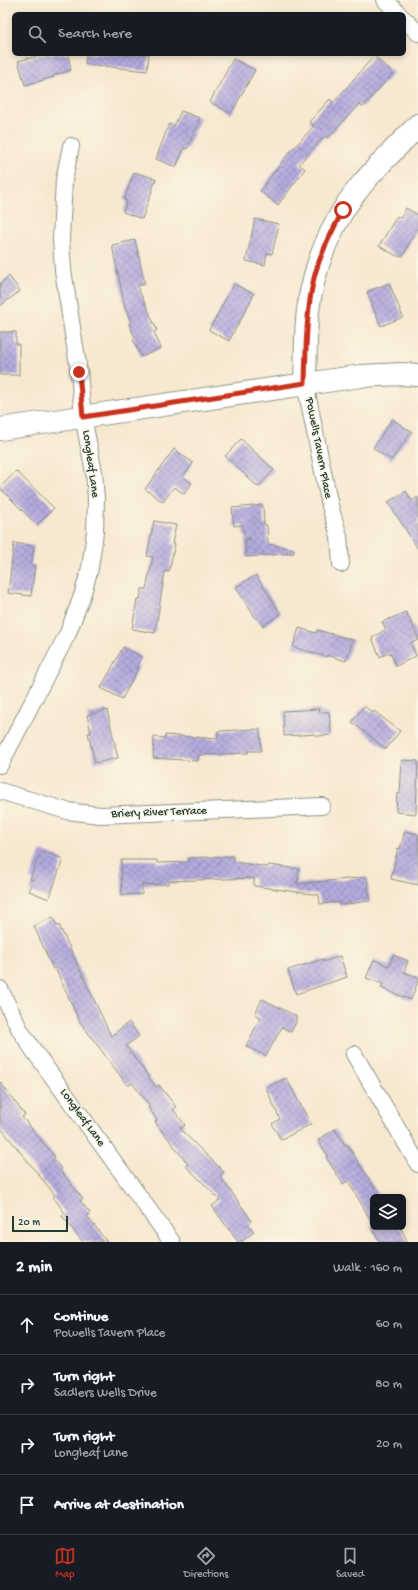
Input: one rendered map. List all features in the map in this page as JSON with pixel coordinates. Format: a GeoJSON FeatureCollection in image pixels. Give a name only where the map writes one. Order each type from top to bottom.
{"type":"FeatureCollection","features":[{"type":"Feature","properties":{"kind":"street"},"geometry":{"type":"LineString","coordinates":[[385,0],[397,12]]}},
{"type":"Feature","properties":{"kind":"street"},"geometry":{"type":"LineString","coordinates":[[406,21],[418,33]]}},
{"type":"Feature","properties":{"kind":"street","name":"Powells Tavern Place"},"geometry":{"type":"LineString","coordinates":[[341,564],[339,536],[330,506],[305,383],[308,310],[314,278],[328,240],[343,210],[363,183],[418,125]]}},
{"type":"Feature","properties":{"kind":"street","name":"Longleaf Lane"},"geometry":{"type":"LineString","coordinates":[[0,765],[68,632],[82,596],[90,568],[95,532],[96,499],[94,472],[83,417],[79,372],[63,270],[61,239],[64,180],[71,146]]}},
{"type":"Feature","properties":{"kind":"street"},"geometry":{"type":"LineString","coordinates":[[0,429],[305,383],[361,376],[402,374],[418,375]]}},
{"type":"Feature","properties":{"kind":"street","name":"Briery River Terrace"},"geometry":{"type":"LineString","coordinates":[[0,791],[67,811],[100,815],[322,806]]}},
{"type":"Feature","properties":{"kind":"street","name":"Longleaf Lane"},"geometry":{"type":"LineString","coordinates":[[0,989],[20,1030],[34,1051],[172,1242]]}},
{"type":"Feature","properties":{"kind":"street"},"geometry":{"type":"LineString","coordinates":[[354,1054],[418,1164]]}},
{"type":"Feature","properties":{"kind":"building"},"geometry":{"type":"Polygon","coordinates":[[[38,56],[68,56],[71,70],[54,75],[54,77],[25,85],[18,61],[38,56]]]}},
{"type":"Feature","properties":{"kind":"building"},"geometry":{"type":"Polygon","coordinates":[[[86,56],[149,56],[147,71],[85,64],[86,56]]]}},
{"type":"Feature","properties":{"kind":"building"},"geometry":{"type":"Polygon","coordinates":[[[374,56],[393,73],[363,107],[359,104],[327,138],[325,136],[299,164],[305,169],[278,205],[260,191],[287,155],[314,126],[309,122],[330,99],[333,103],[374,56]]]}},
{"type":"Feature","properties":{"kind":"building"},"geometry":{"type":"Polygon","coordinates":[[[233,59],[255,70],[231,114],[210,102],[233,59]]]}},
{"type":"Feature","properties":{"kind":"building"},"geometry":{"type":"Polygon","coordinates":[[[181,111],[200,118],[187,149],[184,148],[176,167],[156,159],[169,124],[174,126],[181,111]]]}},
{"type":"Feature","properties":{"kind":"building"},"geometry":{"type":"Polygon","coordinates":[[[134,172],[156,179],[142,219],[123,212],[127,201],[124,200],[134,172]]]}},
{"type":"Feature","properties":{"kind":"building"},"geometry":{"type":"Polygon","coordinates":[[[406,208],[418,215],[418,227],[403,256],[397,256],[379,246],[397,216],[401,218],[406,208]]]}},
{"type":"Feature","properties":{"kind":"building"},"geometry":{"type":"Polygon","coordinates":[[[255,219],[279,224],[272,254],[267,253],[265,265],[246,261],[255,219]]]}},
{"type":"Feature","properties":{"kind":"building"},"geometry":{"type":"Polygon","coordinates":[[[135,240],[145,284],[137,286],[157,330],[154,332],[161,348],[141,357],[133,339],[135,338],[129,323],[131,322],[125,308],[112,245],[135,240]]]}},
{"type":"Feature","properties":{"kind":"building"},"geometry":{"type":"Polygon","coordinates":[[[9,276],[20,291],[0,306],[0,284],[9,276]]]}},
{"type":"Feature","properties":{"kind":"building"},"geometry":{"type":"Polygon","coordinates":[[[389,283],[403,317],[381,326],[367,292],[389,283]]]}},
{"type":"Feature","properties":{"kind":"building"},"geometry":{"type":"Polygon","coordinates":[[[234,284],[254,294],[229,341],[209,330],[234,284]]]}},
{"type":"Feature","properties":{"kind":"building"},"geometry":{"type":"Polygon","coordinates":[[[0,332],[16,332],[16,344],[19,344],[19,375],[0,375],[0,332]]]}},
{"type":"Feature","properties":{"kind":"building"},"geometry":{"type":"Polygon","coordinates":[[[392,419],[412,432],[391,460],[373,448],[392,419]]]}},
{"type":"Feature","properties":{"kind":"building"},"geometry":{"type":"Polygon","coordinates":[[[241,439],[274,470],[258,487],[225,456],[241,439]]]}},
{"type":"Feature","properties":{"kind":"building"},"geometry":{"type":"Polygon","coordinates":[[[174,449],[193,463],[183,477],[192,483],[184,494],[174,487],[163,502],[145,489],[174,449]]]}},
{"type":"Feature","properties":{"kind":"building"},"geometry":{"type":"Polygon","coordinates":[[[16,471],[54,508],[37,525],[0,488],[16,471]]]}},
{"type":"Feature","properties":{"kind":"building"},"geometry":{"type":"Polygon","coordinates":[[[406,491],[412,501],[418,497],[418,549],[388,502],[406,491]]]}},
{"type":"Feature","properties":{"kind":"building"},"geometry":{"type":"Polygon","coordinates":[[[263,505],[264,525],[267,525],[268,544],[294,549],[294,553],[246,557],[245,539],[251,540],[244,536],[243,525],[234,526],[232,508],[263,505]]]}},
{"type":"Feature","properties":{"kind":"building"},"geometry":{"type":"Polygon","coordinates":[[[154,521],[176,525],[172,544],[175,544],[169,572],[165,571],[155,633],[132,629],[137,599],[140,599],[142,589],[146,589],[153,557],[147,556],[154,521]]]}},
{"type":"Feature","properties":{"kind":"building"},"geometry":{"type":"Polygon","coordinates":[[[14,543],[34,546],[31,565],[35,565],[31,596],[8,593],[14,543]]]}},
{"type":"Feature","properties":{"kind":"building"},"geometry":{"type":"Polygon","coordinates":[[[256,575],[281,614],[263,626],[257,618],[256,619],[236,587],[256,575]]]}},
{"type":"Feature","properties":{"kind":"building"},"geometry":{"type":"Polygon","coordinates":[[[406,612],[418,637],[418,640],[411,643],[416,656],[396,666],[390,652],[380,657],[372,638],[386,629],[382,622],[406,612]]]}},
{"type":"Feature","properties":{"kind":"building"},"geometry":{"type":"Polygon","coordinates":[[[299,628],[316,633],[317,630],[353,640],[346,661],[293,647],[299,628]]]}},
{"type":"Feature","properties":{"kind":"building"},"geometry":{"type":"Polygon","coordinates":[[[123,647],[142,657],[137,665],[139,667],[122,699],[101,688],[123,647]]]}},
{"type":"Feature","properties":{"kind":"building"},"geometry":{"type":"Polygon","coordinates":[[[364,706],[373,713],[374,711],[400,731],[386,749],[352,722],[364,706]]]}},
{"type":"Feature","properties":{"kind":"building"},"geometry":{"type":"Polygon","coordinates":[[[319,709],[320,712],[329,712],[331,735],[316,736],[316,734],[284,736],[283,711],[319,709]]]}},
{"type":"Feature","properties":{"kind":"building"},"geometry":{"type":"Polygon","coordinates":[[[107,710],[118,758],[95,763],[88,733],[91,733],[87,715],[107,710]]]}},
{"type":"Feature","properties":{"kind":"building"},"geometry":{"type":"Polygon","coordinates":[[[260,729],[261,751],[199,755],[198,761],[153,758],[154,737],[165,738],[165,735],[218,739],[218,731],[260,729]]]}},
{"type":"Feature","properties":{"kind":"building"},"geometry":{"type":"Polygon","coordinates":[[[402,760],[418,761],[416,814],[396,812],[397,794],[400,794],[402,760]]]}},
{"type":"Feature","properties":{"kind":"building"},"geometry":{"type":"Polygon","coordinates":[[[405,831],[418,834],[418,885],[391,879],[398,848],[400,849],[405,831]]]}},
{"type":"Feature","properties":{"kind":"building"},"geometry":{"type":"Polygon","coordinates":[[[41,851],[63,859],[49,899],[29,891],[34,880],[30,879],[41,851]]]}},
{"type":"Feature","properties":{"kind":"building"},"geometry":{"type":"Polygon","coordinates":[[[233,856],[234,862],[268,867],[269,865],[299,869],[297,884],[367,877],[370,901],[339,905],[339,902],[320,904],[319,895],[254,886],[254,878],[168,881],[168,884],[142,885],[142,894],[122,895],[121,860],[157,860],[157,863],[189,862],[189,858],[233,856]]]}},
{"type":"Feature","properties":{"kind":"building"},"geometry":{"type":"Polygon","coordinates":[[[53,917],[57,926],[59,925],[111,1036],[129,1022],[139,1036],[126,1046],[156,1087],[159,1085],[176,1107],[173,1109],[185,1125],[180,1129],[224,1172],[220,1176],[252,1221],[248,1224],[254,1232],[241,1242],[238,1242],[212,1206],[220,1200],[186,1166],[188,1164],[155,1122],[157,1120],[148,1107],[150,1106],[132,1083],[128,1086],[80,1022],[55,968],[53,969],[34,926],[53,917]]]}},
{"type":"Feature","properties":{"kind":"building"},"geometry":{"type":"Polygon","coordinates":[[[393,955],[408,961],[404,972],[418,977],[411,1000],[381,988],[383,984],[366,978],[374,960],[389,966],[393,955]]]}},
{"type":"Feature","properties":{"kind":"building"},"geometry":{"type":"Polygon","coordinates":[[[340,956],[347,977],[296,994],[288,970],[323,959],[323,962],[340,956]]]}},
{"type":"Feature","properties":{"kind":"building"},"geometry":{"type":"Polygon","coordinates":[[[262,999],[296,1016],[296,1022],[291,1032],[282,1027],[266,1056],[246,1046],[261,1017],[255,1014],[262,999]]]}},
{"type":"Feature","properties":{"kind":"building"},"geometry":{"type":"Polygon","coordinates":[[[286,1078],[311,1124],[281,1140],[272,1124],[280,1119],[266,1088],[286,1078]]]}},
{"type":"Feature","properties":{"kind":"building"},"geometry":{"type":"Polygon","coordinates":[[[0,1082],[25,1115],[22,1117],[55,1157],[53,1159],[62,1169],[60,1170],[83,1199],[80,1201],[90,1213],[87,1216],[107,1242],[83,1242],[62,1216],[65,1213],[53,1197],[55,1195],[0,1127],[0,1082]]]}},
{"type":"Feature","properties":{"kind":"building"},"geometry":{"type":"Polygon","coordinates":[[[335,1129],[345,1145],[347,1144],[378,1194],[370,1194],[370,1219],[348,1181],[343,1184],[326,1157],[328,1156],[318,1140],[335,1129]]]}},
{"type":"Feature","properties":{"kind":"building"},"geometry":{"type":"Polygon","coordinates":[[[373,1230],[402,1230],[408,1242],[380,1242],[373,1230]]]}},
{"type":"Feature","properties":{"kind":"route"},"geometry":{"type":"LineString","coordinates":[[79,372],[83,417],[305,383],[308,310],[314,278],[328,240],[343,210]]}}]}
